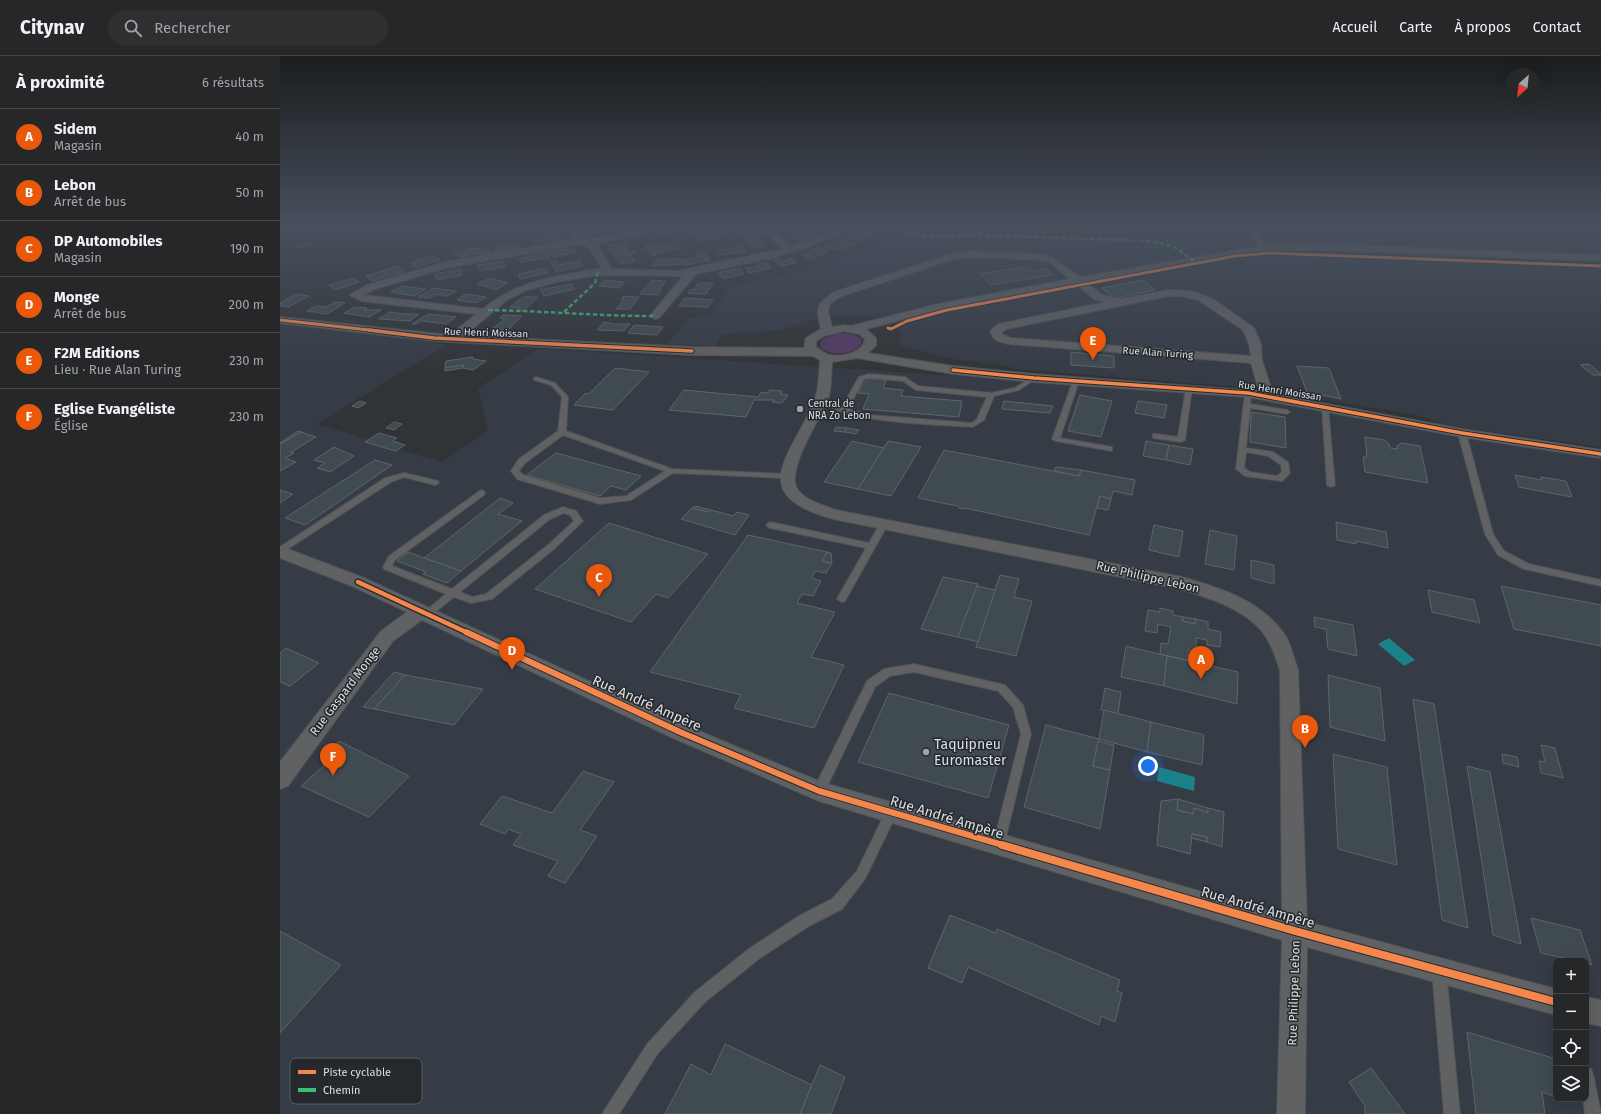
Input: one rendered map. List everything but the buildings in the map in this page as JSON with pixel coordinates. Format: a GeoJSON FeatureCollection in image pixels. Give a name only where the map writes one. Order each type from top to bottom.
{"type":"FeatureCollection","features":[{"type":"Feature","properties":{"kind":"street"},"geometry":{"type":"LineString","coordinates":[[413,274],[371,287],[355,295],[361,298],[485,312]]}},
{"type":"Feature","properties":{"kind":"street"},"geometry":{"type":"LineString","coordinates":[[453,339],[503,298],[523,288],[556,278],[583,274]]}},
{"type":"Feature","properties":{"kind":"street"},"geometry":{"type":"LineString","coordinates":[[655,316],[690,274]]}},
{"type":"Feature","properties":{"kind":"street","name":"Rue Alan Turing"},"geometry":{"type":"LineString","coordinates":[[827,330],[823,312],[825,302],[838,294],[897,274]]}},
{"type":"Feature","properties":{"kind":"street","name":"Rue Alan Turing"},"geometry":{"type":"LineString","coordinates":[[1070,274],[1098,297],[1123,303]]}},
{"type":"Feature","properties":{"kind":"street"},"geometry":{"type":"LineString","coordinates":[[827,330],[852,329],[916,313],[1115,274]]}},
{"type":"Feature","properties":{"kind":"street","name":"Rue Alan Turing"},"geometry":{"type":"LineString","coordinates":[[1256,360],[1009,342],[1003,340],[997,334],[998,328],[1002,326],[1092,310],[1169,293],[1183,292],[1193,294],[1248,328],[1258,355],[1256,360],[1268,396]]}},
{"type":"Feature","properties":{"kind":"street"},"geometry":{"type":"LineString","coordinates":[[1092,310],[1098,303],[1098,297]]}},
{"type":"Feature","properties":{"kind":"street"},"geometry":{"type":"LineString","coordinates":[[787,476],[797,448],[822,394],[854,356],[870,347],[871,340],[884,326],[916,313]]}},
{"type":"Feature","properties":{"kind":"street","name":"Rue Henri Moissan"},"geometry":{"type":"LineString","coordinates":[[280,320],[453,339],[692,351],[813,352]]}},
{"type":"Feature","properties":{"kind":"street","name":"Rue Henri Moissan"},"geometry":{"type":"LineString","coordinates":[[852,329],[866,334],[871,340],[890,352],[953,370]]}},
{"type":"Feature","properties":{"kind":"street","name":"Rue Henri Moissan"},"geometry":{"type":"LineString","coordinates":[[692,351],[786,345],[810,340],[827,330]]}},
{"type":"Feature","properties":{"kind":"street"},"geometry":{"type":"LineString","coordinates":[[810,340],[809,344],[813,352],[826,358],[822,394]]}},
{"type":"Feature","properties":{"kind":"street","name":"Rue Henri Moissan"},"geometry":{"type":"LineString","coordinates":[[826,358],[854,356],[953,370],[1034,378],[1188,388],[1247,399],[1268,396],[1462,433],[1601,454]]}},
{"type":"Feature","properties":{"kind":"street","name":"Rue Philippe Lebon"},"geometry":{"type":"LineString","coordinates":[[787,476],[789,490],[804,503],[833,514],[1182,583],[1228,598],[1260,619],[1278,640],[1289,670],[1295,931],[1291,1114]]}},
{"type":"Feature","properties":{"kind":"street","name":"Rue André Ampère"},"geometry":{"type":"LineString","coordinates":[[280,551],[358,582],[680,732],[819,791],[998,845],[1295,931],[1553,1001]]}},
{"type":"Feature","properties":{"kind":"street","name":"Rue Gaspard Monge"},"geometry":{"type":"LineString","coordinates":[[280,779],[387,636],[423,613]]}},
{"type":"Feature","properties":{"kind":"street"},"geometry":{"type":"LineString","coordinates":[[1589,1011],[1601,1013]]}},
{"type":"Feature","properties":{"kind":"lane"},"geometry":{"type":"LineString","coordinates":[[844,410],[861,378],[869,376],[906,379],[916,388],[991,395],[1017,389],[1034,378]]}},
{"type":"Feature","properties":{"kind":"lane"},"geometry":{"type":"LineString","coordinates":[[536,379],[553,384],[565,397],[562,432],[522,461],[515,471],[520,477],[600,501],[628,498],[671,471]]}},
{"type":"Feature","properties":{"kind":"lane"},"geometry":{"type":"LineString","coordinates":[[1076,381],[1056,439],[1109,449]]}},
{"type":"Feature","properties":{"kind":"lane"},"geometry":{"type":"LineString","coordinates":[[1156,436],[1181,440],[1188,388]]}},
{"type":"Feature","properties":{"kind":"lane"},"geometry":{"type":"LineString","coordinates":[[822,394],[844,410],[870,416],[973,425],[980,420],[991,395]]}},
{"type":"Feature","properties":{"kind":"lane"},"geometry":{"type":"LineString","coordinates":[[1241,449],[1270,454],[1285,464],[1286,473],[1279,479],[1248,474],[1240,469],[1241,449],[1247,399],[1287,412]]}},
{"type":"Feature","properties":{"kind":"lane"},"geometry":{"type":"LineString","coordinates":[[1325,407],[1331,485]]}},
{"type":"Feature","properties":{"kind":"lane"},"geometry":{"type":"LineString","coordinates":[[562,432],[671,471],[787,476]]}},
{"type":"Feature","properties":{"kind":"lane"},"geometry":{"type":"LineString","coordinates":[[1462,433],[1489,534],[1501,552],[1527,567],[1601,583]]}},
{"type":"Feature","properties":{"kind":"lane"},"geometry":{"type":"LineString","coordinates":[[280,551],[388,480],[404,475],[435,483]]}},
{"type":"Feature","properties":{"kind":"lane"},"geometry":{"type":"LineString","coordinates":[[423,613],[455,592],[547,516],[563,510],[574,513],[579,521],[551,548],[489,597],[471,600],[455,592],[387,567],[392,558],[481,493]]}},
{"type":"Feature","properties":{"kind":"lane"},"geometry":{"type":"LineString","coordinates":[[770,524],[871,546]]}},
{"type":"Feature","properties":{"kind":"lane"},"geometry":{"type":"LineString","coordinates":[[842,599],[884,524]]}},
{"type":"Feature","properties":{"kind":"lane"},"geometry":{"type":"LineString","coordinates":[[819,791],[871,684],[888,672],[914,668],[1001,688],[1018,705],[1026,734],[998,845]]}},
{"type":"Feature","properties":{"kind":"lane"},"geometry":{"type":"LineString","coordinates":[[610,1114],[653,1048],[700,997],[755,953],[804,921],[837,904],[861,875],[891,813]]}},
{"type":"Feature","properties":{"kind":"lane"},"geometry":{"type":"LineString","coordinates":[[1439,970],[1452,1114]]}},
{"type":"Feature","properties":{"kind":"lane"},"geometry":{"type":"LineString","coordinates":[[1589,1091],[1593,1114]]}},
{"type":"Feature","properties":{"kind":"shaded area"},"geometry":{"type":"Polygon","coordinates":[[[786,274],[1601,274],[1601,447],[1450,426],[1417,415],[1288,394],[1276,388],[1245,384],[1239,387],[1016,369],[1003,365],[959,360],[899,345],[902,331],[866,315],[836,315],[811,320],[781,330],[723,334],[715,346],[667,344],[689,318],[710,315],[731,286],[786,274]]]}},
{"type":"Feature","properties":{"kind":"shaded area"},"geometry":{"type":"Polygon","coordinates":[[[280,319],[446,345],[317,424],[442,462],[488,431],[478,388],[539,349],[1231,393],[1601,452],[1601,1114],[280,1114],[280,319]]]}},
{"type":"Feature","properties":{"kind":"shaded area"},"geometry":{"type":"Polygon","coordinates":[[[839,333],[852,334],[861,339],[861,345],[847,353],[832,353],[822,349],[820,345],[823,339],[839,333]]]}},
{"type":"Feature","properties":{"kind":"water"},"geometry":{"type":"Polygon","coordinates":[[[1389,638],[1415,660],[1404,666],[1378,644],[1389,638]]]}},
{"type":"Feature","properties":{"kind":"water"},"geometry":{"type":"Polygon","coordinates":[[[1159,767],[1195,777],[1194,791],[1157,781],[1159,767]]]}},
{"type":"Feature","properties":{"kind":"marked path"},"geometry":{"type":"LineString","coordinates":[[564,312],[595,283],[597,274]]}},
{"type":"Feature","properties":{"kind":"marked path"},"geometry":{"type":"LineString","coordinates":[[488,310],[564,312],[604,316],[655,316]]}},
{"type":"Feature","properties":{"kind":"cycle path"},"geometry":{"type":"LineString","coordinates":[[888,328],[891,329],[907,321],[947,310],[1137,274]]}},
{"type":"Feature","properties":{"kind":"cycle path"},"geometry":{"type":"LineString","coordinates":[[280,320],[434,338],[692,351]]}},
{"type":"Feature","properties":{"kind":"cycle path"},"geometry":{"type":"LineString","coordinates":[[953,370],[1034,378],[1248,393],[1462,433],[1601,454]]}},
{"type":"Feature","properties":{"kind":"cycle path"},"geometry":{"type":"LineString","coordinates":[[358,582],[680,732],[819,791],[1295,931],[1553,1001]]}},
{"type":"Feature","properties":{"kind":"place","name":"F2M Editions"},"geometry":{"type":"Point","coordinates":[1093,360]}},
{"type":"Feature","properties":{"kind":"place","name":"Central de NRA Zo Lebon"},"geometry":{"type":"Point","coordinates":[800,409]}},
{"type":"Feature","properties":{"kind":"place","name":"DP Automobiles"},"geometry":{"type":"Point","coordinates":[599,597]}},
{"type":"Feature","properties":{"kind":"place","name":"Monge"},"geometry":{"type":"Point","coordinates":[512,670]}},
{"type":"Feature","properties":{"kind":"place","name":"Sidem"},"geometry":{"type":"Point","coordinates":[1201,679]}},
{"type":"Feature","properties":{"kind":"place","name":"Lebon"},"geometry":{"type":"Point","coordinates":[1305,748]}},
{"type":"Feature","properties":{"kind":"place","name":"Taquipneu Euromaster"},"geometry":{"type":"Point","coordinates":[926,752]}},
{"type":"Feature","properties":{"kind":"place","name":"Eglise Evangéliste"},"geometry":{"type":"Point","coordinates":[333,776]}}]}
